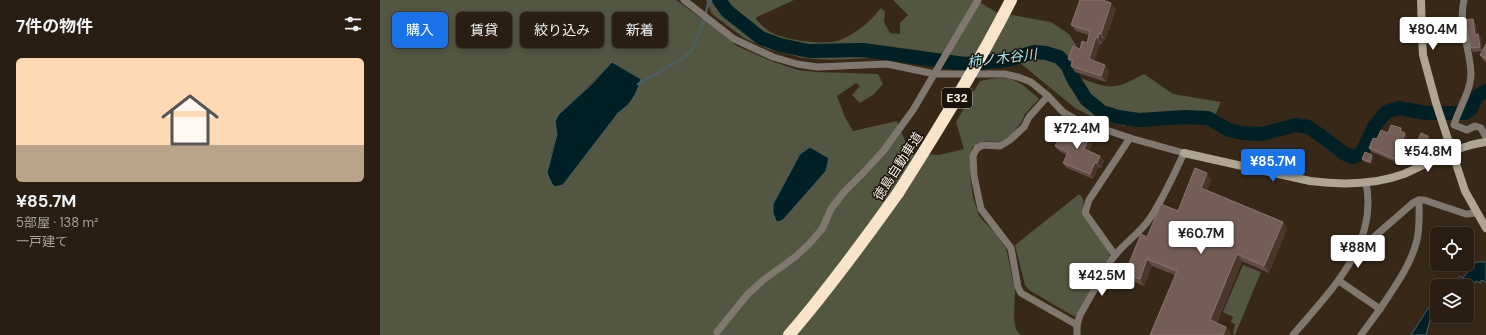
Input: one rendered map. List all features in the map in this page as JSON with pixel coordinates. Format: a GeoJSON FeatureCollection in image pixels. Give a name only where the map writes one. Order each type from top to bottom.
{"type":"FeatureCollection","features":[{"type":"Feature","properties":{"kind":"highway","name":"徳島自動車道"},"geometry":{"type":"LineString","coordinates":[[789,335],[854,255],[898,193],[938,130],[988,45],[1012,0]]}},
{"type":"Feature","properties":{"kind":"street"},"geometry":{"type":"LineString","coordinates":[[684,0],[734,39],[774,57],[797,64],[817,67],[887,64],[935,74],[1005,74],[1018,76],[1031,82],[1048,96],[1063,112],[1077,120],[1130,138],[1184,153],[1310,181],[1328,184],[1366,183],[1402,174],[1468,145],[1486,142]]}},
{"type":"Feature","properties":{"kind":"street"},"geometry":{"type":"LineString","coordinates":[[717,332],[747,295],[762,281],[795,257],[822,229],[835,203],[884,150],[909,116],[978,0]]}},
{"type":"Feature","properties":{"kind":"street"},"geometry":{"type":"LineString","coordinates":[[1421,0],[1424,55],[1436,103],[1466,191],[1486,228]]}},
{"type":"Feature","properties":{"kind":"street"},"geometry":{"type":"LineString","coordinates":[[1464,0],[1462,16],[1471,71],[1471,81],[1454,125],[1467,130],[1475,126],[1482,128],[1486,137]]}},
{"type":"Feature","properties":{"kind":"street"},"geometry":{"type":"LineString","coordinates":[[1048,96],[1029,117],[1024,127],[1010,140],[1000,146],[983,145],[977,148],[973,156],[974,176],[981,210],[1010,248],[1018,287],[1021,293],[1076,325]]}},
{"type":"Feature","properties":{"kind":"street"},"geometry":{"type":"LineString","coordinates":[[1115,255],[1085,212],[1089,200],[1130,138]]}},
{"type":"Feature","properties":{"kind":"street"},"geometry":{"type":"LineString","coordinates":[[1077,335],[1076,325],[1080,315],[1115,255],[1147,222],[1160,202],[1184,153]]}},
{"type":"Feature","properties":{"kind":"street"},"geometry":{"type":"LineString","coordinates":[[1293,335],[1339,281],[1359,248],[1369,201],[1366,183]]}},
{"type":"Feature","properties":{"kind":"street"},"geometry":{"type":"LineString","coordinates":[[1359,248],[1367,243],[1413,202],[1419,200],[1424,200],[1466,214],[1477,213]]}},
{"type":"Feature","properties":{"kind":"street"},"geometry":{"type":"LineString","coordinates":[[1362,335],[1392,292],[1408,264],[1417,240],[1419,200]]}},
{"type":"Feature","properties":{"kind":"street"},"geometry":{"type":"LineString","coordinates":[[1339,281],[1380,309]]}},
{"type":"Feature","properties":{"kind":"green space"},"geometry":{"type":"Polygon","coordinates":[[[380,0],[676,0],[737,46],[771,61],[798,70],[878,74],[883,84],[874,94],[860,103],[852,95],[860,86],[856,83],[837,96],[845,117],[853,131],[897,121],[910,153],[939,155],[964,149],[956,122],[980,81],[1006,78],[1019,83],[1039,99],[1025,114],[1021,123],[1010,136],[999,142],[983,141],[972,147],[970,176],[973,197],[979,216],[995,233],[1006,248],[1015,290],[1014,318],[1016,330],[1021,335],[380,335],[380,0]],[[612,62],[555,121],[557,134],[551,154],[618,113],[628,105],[641,79],[612,62]]]}},
{"type":"Feature","properties":{"kind":"green space"},"geometry":{"type":"Polygon","coordinates":[[[706,0],[794,0],[755,18],[768,31],[780,36],[807,42],[834,42],[858,30],[881,8],[885,12],[884,22],[890,33],[900,34],[900,23],[908,15],[893,0],[976,0],[996,12],[1051,22],[1069,34],[1076,45],[1072,60],[1072,69],[1076,75],[1082,78],[1103,86],[1116,86],[1129,82],[1144,74],[1173,94],[1221,102],[1215,115],[1142,116],[1124,126],[1092,117],[1075,108],[1009,54],[965,60],[914,53],[871,58],[830,60],[803,58],[768,49],[744,38],[712,14],[706,0]]]}},
{"type":"Feature","properties":{"kind":"green space"},"geometry":{"type":"Polygon","coordinates":[[[1078,195],[1082,197],[1083,202],[1081,214],[1110,253],[1075,317],[1029,290],[1025,285],[1015,245],[1078,195]]]}},
{"type":"Feature","properties":{"kind":"green space"},"geometry":{"type":"Polygon","coordinates":[[[1243,265],[1261,272],[1235,335],[1233,334],[1235,324],[1231,322],[1233,317],[1223,312],[1243,265]]]}},
{"type":"Feature","properties":{"kind":"water"},"geometry":{"type":"Polygon","coordinates":[[[612,62],[641,79],[637,90],[627,106],[618,113],[563,185],[555,187],[547,173],[557,134],[555,121],[559,114],[592,84],[612,62]]]}},
{"type":"Feature","properties":{"kind":"water"},"geometry":{"type":"Polygon","coordinates":[[[810,147],[829,158],[826,171],[783,220],[778,222],[776,221],[773,213],[773,204],[800,154],[810,147]]]}},
{"type":"Feature","properties":{"kind":"water"},"geometry":{"type":"Polygon","coordinates":[[[1476,262],[1486,262],[1486,282],[1481,280],[1481,283],[1476,281],[1475,283],[1474,279],[1457,279],[1460,276],[1463,278],[1469,271],[1474,271],[1474,264],[1476,262]]]}},
{"type":"Feature","properties":{"kind":"water"},"geometry":{"type":"Polygon","coordinates":[[[1430,306],[1430,320],[1426,335],[1411,335],[1430,306]]]}},
{"type":"Feature","properties":{"kind":"building"},"geometry":{"type":"Polygon","coordinates":[[[1080,0],[1103,0],[1111,3],[1101,34],[1099,33],[1098,38],[1096,37],[1089,59],[1105,65],[1101,76],[1071,66],[1073,60],[1068,59],[1073,46],[1080,49],[1082,41],[1087,43],[1090,31],[1071,25],[1080,0]]]}},
{"type":"Feature","properties":{"kind":"building"},"geometry":{"type":"Polygon","coordinates":[[[1473,19],[1475,35],[1478,34],[1480,47],[1471,48],[1465,20],[1473,19]]]}},
{"type":"Feature","properties":{"kind":"building"},"geometry":{"type":"Polygon","coordinates":[[[1486,44],[1486,59],[1480,55],[1486,44]]]}},
{"type":"Feature","properties":{"kind":"building"},"geometry":{"type":"Polygon","coordinates":[[[1067,124],[1090,136],[1084,149],[1100,156],[1097,163],[1095,162],[1090,174],[1063,163],[1068,152],[1055,146],[1067,124]]]}},
{"type":"Feature","properties":{"kind":"building"},"geometry":{"type":"Polygon","coordinates":[[[1391,125],[1401,128],[1400,131],[1405,133],[1397,160],[1369,148],[1373,138],[1377,139],[1381,130],[1388,133],[1391,125]]]}},
{"type":"Feature","properties":{"kind":"building"},"geometry":{"type":"Polygon","coordinates":[[[1421,133],[1428,136],[1425,145],[1417,142],[1421,133]]]}},
{"type":"Feature","properties":{"kind":"building"},"geometry":{"type":"Polygon","coordinates":[[[1365,152],[1372,155],[1370,162],[1362,159],[1365,152]]]}},
{"type":"Feature","properties":{"kind":"building"},"geometry":{"type":"Polygon","coordinates":[[[1195,168],[1207,173],[1201,188],[1283,222],[1264,266],[1237,254],[1210,320],[1226,327],[1223,335],[1150,335],[1177,271],[1147,259],[1140,279],[1125,273],[1141,234],[1147,237],[1161,204],[1178,211],[1195,168]]]}},
{"type":"Feature","properties":{"kind":"waterway"},"geometry":{"type":"LineString","coordinates":[[638,84],[680,60],[692,51],[704,20],[708,4],[711,0]]}},
{"type":"Feature","properties":{"kind":"waterway","name":"柿ノ木谷川"},"geometry":{"type":"LineString","coordinates":[[719,0],[727,11],[761,38],[780,45],[809,51],[863,50],[965,64],[1008,60],[1034,52],[1046,53],[1059,57],[1067,65],[1074,80],[1086,99],[1102,112],[1118,117],[1139,120],[1185,117],[1208,118],[1229,130],[1243,133],[1262,134],[1296,125],[1308,127],[1345,154],[1353,157],[1361,154],[1374,127],[1386,112],[1399,108],[1426,113],[1465,113],[1471,109],[1477,96],[1486,91]]}}]}
